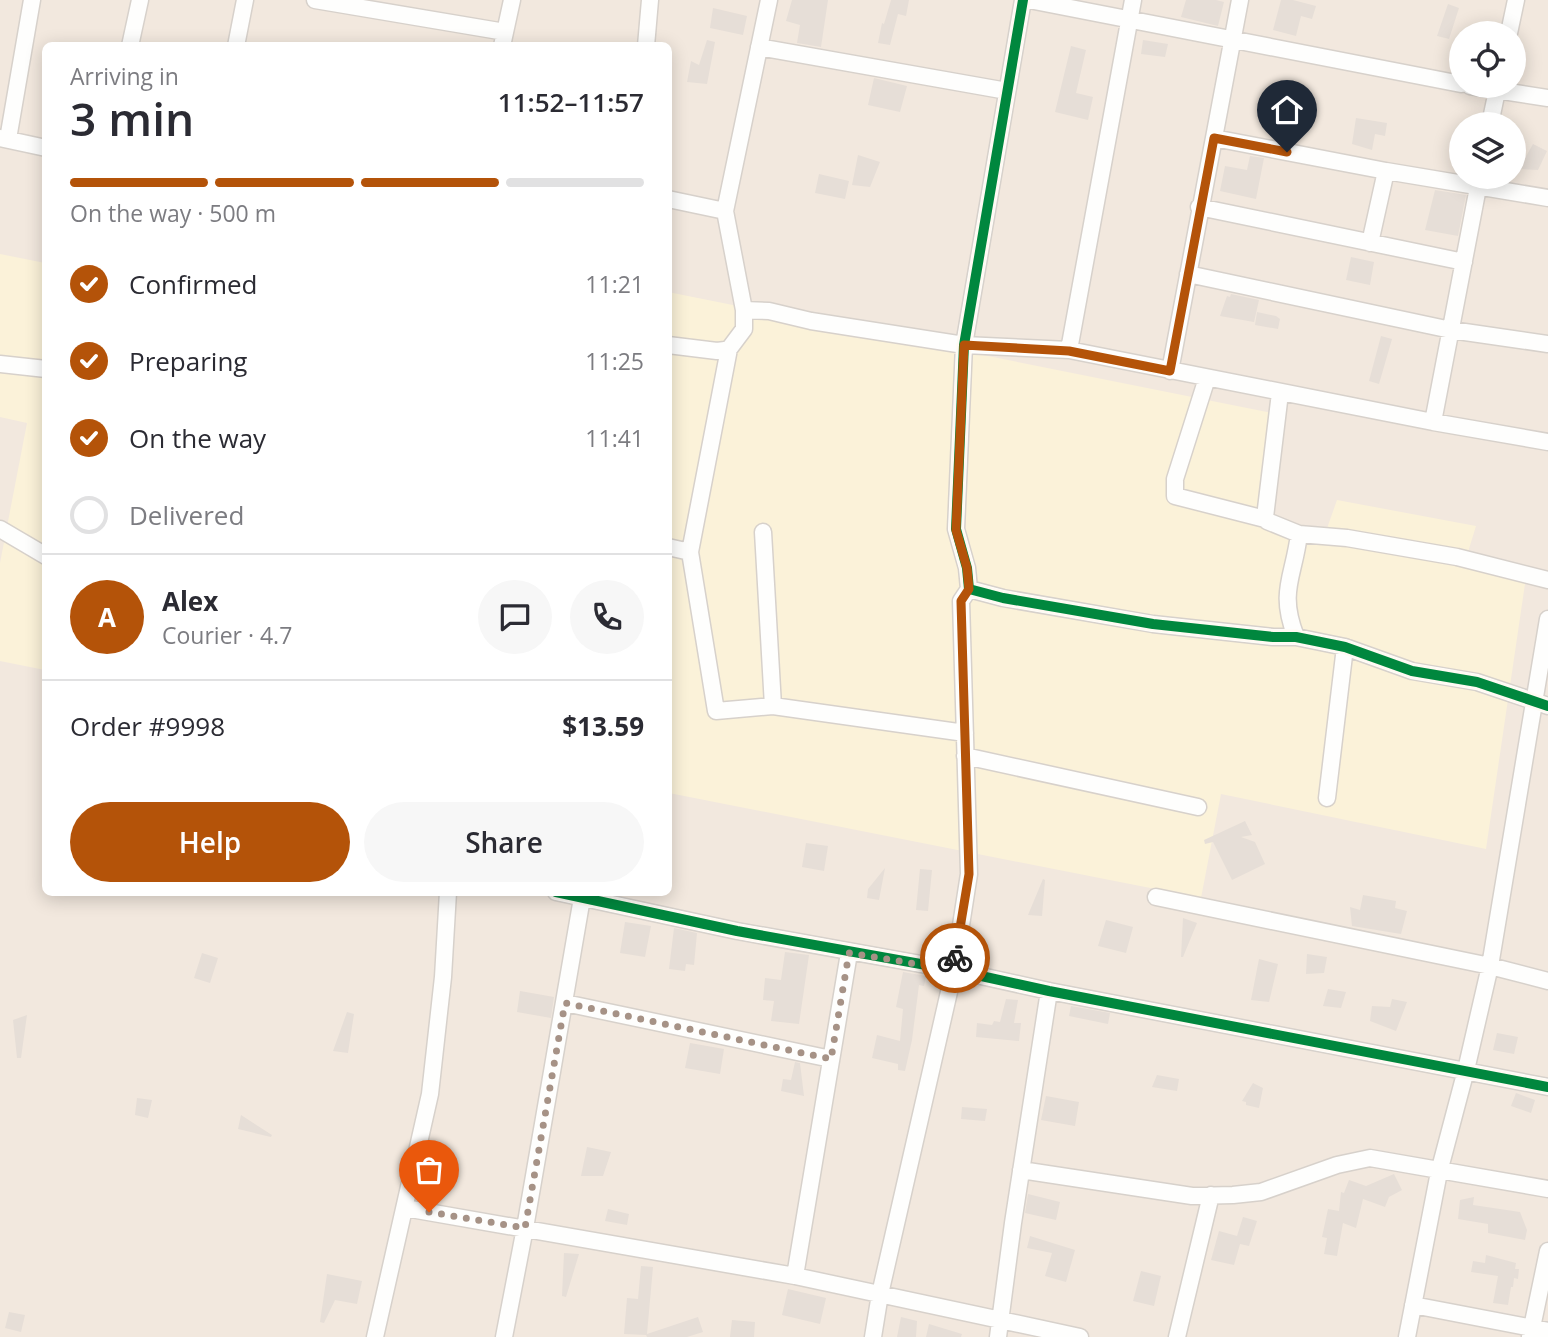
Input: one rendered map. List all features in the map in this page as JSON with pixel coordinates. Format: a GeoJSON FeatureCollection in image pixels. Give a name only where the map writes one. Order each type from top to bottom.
{"type":"FeatureCollection","features":[{"type":"Feature","properties":{"kind":"street"},"geometry":{"type":"LineString","coordinates":[[32,0],[4,138],[42,147]]}},
{"type":"Feature","properties":{"kind":"street"},"geometry":{"type":"LineString","coordinates":[[131,42],[140,0]]}},
{"type":"Feature","properties":{"kind":"street"},"geometry":{"type":"LineString","coordinates":[[237,42],[245,0]]}},
{"type":"Feature","properties":{"kind":"street"},"geometry":{"type":"LineString","coordinates":[[315,0],[504,39],[512,0]]}},
{"type":"Feature","properties":{"kind":"street"},"geometry":{"type":"LineString","coordinates":[[646,42],[650,0]]}},
{"type":"Feature","properties":{"kind":"street"},"geometry":{"type":"LineString","coordinates":[[769,0],[725,211],[744,310],[744,329],[729,349],[690,552],[716,711],[773,706],[965,733]]}},
{"type":"Feature","properties":{"kind":"street"},"geometry":{"type":"LineString","coordinates":[[873,1337],[880,1294],[954,970],[969,874],[961,601],[969,589],[967,568],[956,530],[964,345],[1023,0]]}},
{"type":"Feature","properties":{"kind":"street"},"geometry":{"type":"LineString","coordinates":[[1029,0],[1449,82]]}},
{"type":"Feature","properties":{"kind":"street"},"geometry":{"type":"LineString","coordinates":[[1069,351],[1133,0]]}},
{"type":"Feature","properties":{"kind":"street"},"geometry":{"type":"LineString","coordinates":[[1170,371],[1240,0]]}},
{"type":"Feature","properties":{"kind":"street"},"geometry":{"type":"LineString","coordinates":[[1512,21],[1516,0]]}},
{"type":"Feature","properties":{"kind":"street"},"geometry":{"type":"LineString","coordinates":[[759,47],[1007,92]]}},
{"type":"Feature","properties":{"kind":"street"},"geometry":{"type":"LineString","coordinates":[[1526,94],[1548,98]]}},
{"type":"Feature","properties":{"kind":"street"},"geometry":{"type":"LineString","coordinates":[[1214,138],[1386,171],[1449,178]]}},
{"type":"Feature","properties":{"kind":"street"},"geometry":{"type":"LineString","coordinates":[[1370,243],[1386,171]]}},
{"type":"Feature","properties":{"kind":"street"},"geometry":{"type":"LineString","coordinates":[[1433,422],[1478,189]]}},
{"type":"Feature","properties":{"kind":"street"},"geometry":{"type":"LineString","coordinates":[[1509,189],[1548,198]]}},
{"type":"Feature","properties":{"kind":"street"},"geometry":{"type":"LineString","coordinates":[[672,200],[725,211]]}},
{"type":"Feature","properties":{"kind":"street"},"geometry":{"type":"LineString","coordinates":[[1199,207],[1464,262]]}},
{"type":"Feature","properties":{"kind":"street"},"geometry":{"type":"LineString","coordinates":[[1188,274],[1451,330],[1548,344]]}},
{"type":"Feature","properties":{"kind":"street"},"geometry":{"type":"LineString","coordinates":[[744,310],[769,311],[811,321],[964,345],[1069,351],[1548,442]]}},
{"type":"Feature","properties":{"kind":"street"},"geometry":{"type":"LineString","coordinates":[[672,345],[717,351],[729,349]]}},
{"type":"Feature","properties":{"kind":"street"},"geometry":{"type":"LineString","coordinates":[[0,364],[42,369]]}},
{"type":"Feature","properties":{"kind":"street"},"geometry":{"type":"LineString","coordinates":[[1207,378],[1175,478],[1175,496],[1265,519],[1299,534],[1348,538],[1457,557],[1548,580]]}},
{"type":"Feature","properties":{"kind":"street"},"geometry":{"type":"LineString","coordinates":[[1265,519],[1279,393]]}},
{"type":"Feature","properties":{"kind":"street"},"geometry":{"type":"LineString","coordinates":[[0,530],[42,554]]}},
{"type":"Feature","properties":{"kind":"street"},"geometry":{"type":"LineString","coordinates":[[763,532],[773,706]]}},
{"type":"Feature","properties":{"kind":"street"},"geometry":{"type":"LineString","coordinates":[[1296,637],[1289,611],[1287,584],[1299,534]]}},
{"type":"Feature","properties":{"kind":"street"},"geometry":{"type":"LineString","coordinates":[[672,548],[690,552]]}},
{"type":"Feature","properties":{"kind":"street"},"geometry":{"type":"LineString","coordinates":[[969,589],[993,596],[1153,624],[1296,637],[1345,648],[1412,671],[1476,682],[1542,703]]}},
{"type":"Feature","properties":{"kind":"street"},"geometry":{"type":"LineString","coordinates":[[1407,1337],[1439,1172],[1490,966],[1542,703],[1548,619]]}},
{"type":"Feature","properties":{"kind":"street"},"geometry":{"type":"LineString","coordinates":[[1327,798],[1345,648]]}},
{"type":"Feature","properties":{"kind":"street"},"geometry":{"type":"LineString","coordinates":[[965,756],[1198,807]]}},
{"type":"Feature","properties":{"kind":"street"},"geometry":{"type":"LineString","coordinates":[[375,1337],[430,1094],[448,896]]}},
{"type":"Feature","properties":{"kind":"street"},"geometry":{"type":"LineString","coordinates":[[573,896],[849,953],[954,970],[1049,991],[1548,1087]]}},
{"type":"Feature","properties":{"kind":"street"},"geometry":{"type":"LineString","coordinates":[[1156,897],[1490,966],[1548,981]]}},
{"type":"Feature","properties":{"kind":"street"},"geometry":{"type":"LineString","coordinates":[[504,1337],[582,898]]}},
{"type":"Feature","properties":{"kind":"street"},"geometry":{"type":"LineString","coordinates":[[795,1276],[849,953]]}},
{"type":"Feature","properties":{"kind":"street"},"geometry":{"type":"LineString","coordinates":[[999,1329],[1049,991]]}},
{"type":"Feature","properties":{"kind":"street"},"geometry":{"type":"LineString","coordinates":[[565,1003],[831,1059]]}},
{"type":"Feature","properties":{"kind":"street"},"geometry":{"type":"LineString","coordinates":[[1021,1170],[1192,1196],[1261,1192],[1337,1165],[1370,1158],[1548,1189]]}},
{"type":"Feature","properties":{"kind":"street"},"geometry":{"type":"LineString","coordinates":[[1177,1337],[1210,1195]]}},
{"type":"Feature","properties":{"kind":"street"},"geometry":{"type":"LineString","coordinates":[[405,1208],[795,1276],[880,1294],[999,1329],[1080,1337]]}},
{"type":"Feature","properties":{"kind":"street"},"geometry":{"type":"LineString","coordinates":[[1413,1305],[1536,1332],[1548,1251]]}},
{"type":"Feature","properties":{"kind":"shaded area"},"geometry":{"type":"Polygon","coordinates":[[[0,0],[1548,0],[1548,1337],[0,1337],[0,0]]]}},
{"type":"Feature","properties":{"kind":"sand"},"geometry":{"type":"Polygon","coordinates":[[[0,254],[42,262],[42,669],[0,661],[0,563],[27,423],[0,417],[0,254]]]}},
{"type":"Feature","properties":{"kind":"sand"},"geometry":{"type":"Polygon","coordinates":[[[672,293],[1272,413],[1256,524],[1325,534],[1337,500],[1476,526],[1464,565],[1526,577],[1486,849],[1221,794],[1201,898],[672,794],[672,293]]]}},
{"type":"Feature","properties":{"kind":"building"},"geometry":{"type":"Polygon","coordinates":[[[792,0],[828,0],[821,47],[797,43],[800,25],[786,21],[792,0]]]}},
{"type":"Feature","properties":{"kind":"building"},"geometry":{"type":"Polygon","coordinates":[[[891,0],[909,0],[906,16],[898,14],[890,45],[878,43],[891,0]]]}},
{"type":"Feature","properties":{"kind":"building"},"geometry":{"type":"Polygon","coordinates":[[[1186,0],[1224,2],[1218,26],[1181,17],[1186,0]]]}},
{"type":"Feature","properties":{"kind":"building"},"geometry":{"type":"Polygon","coordinates":[[[1281,0],[1316,6],[1312,19],[1301,16],[1296,36],[1273,30],[1281,0]]]}},
{"type":"Feature","properties":{"kind":"building"},"geometry":{"type":"Polygon","coordinates":[[[1448,4],[1459,8],[1455,21],[1449,21],[1449,39],[1437,36],[1448,4]]]}},
{"type":"Feature","properties":{"kind":"building"},"geometry":{"type":"Polygon","coordinates":[[[713,8],[747,16],[743,35],[710,28],[713,8]]]}},
{"type":"Feature","properties":{"kind":"building"},"geometry":{"type":"Polygon","coordinates":[[[707,40],[715,42],[707,84],[687,82],[691,61],[699,65],[707,40]]]}},
{"type":"Feature","properties":{"kind":"building"},"geometry":{"type":"Polygon","coordinates":[[[1143,40],[1168,44],[1165,57],[1141,54],[1143,40]]]}},
{"type":"Feature","properties":{"kind":"building"},"geometry":{"type":"Polygon","coordinates":[[[1071,46],[1086,50],[1076,93],[1093,97],[1088,120],[1055,112],[1071,46]]]}},
{"type":"Feature","properties":{"kind":"building"},"geometry":{"type":"Polygon","coordinates":[[[874,78],[907,86],[900,112],[868,105],[874,78]]]}},
{"type":"Feature","properties":{"kind":"building"},"geometry":{"type":"Polygon","coordinates":[[[1356,118],[1387,123],[1385,136],[1375,134],[1372,150],[1352,144],[1356,118]]]}},
{"type":"Feature","properties":{"kind":"building"},"geometry":{"type":"Polygon","coordinates":[[[1533,144],[1547,151],[1538,170],[1526,169],[1526,156],[1533,144]]]}},
{"type":"Feature","properties":{"kind":"building"},"geometry":{"type":"Polygon","coordinates":[[[858,155],[880,162],[870,187],[852,185],[858,155]]]}},
{"type":"Feature","properties":{"kind":"building"},"geometry":{"type":"Polygon","coordinates":[[[1250,156],[1264,158],[1256,199],[1220,191],[1225,166],[1247,170],[1250,156]]]}},
{"type":"Feature","properties":{"kind":"building"},"geometry":{"type":"Polygon","coordinates":[[[819,174],[849,181],[845,199],[815,193],[819,174]]]}},
{"type":"Feature","properties":{"kind":"building"},"geometry":{"type":"Polygon","coordinates":[[[1435,190],[1466,195],[1458,236],[1425,230],[1435,190]]]}},
{"type":"Feature","properties":{"kind":"building"},"geometry":{"type":"Polygon","coordinates":[[[1351,257],[1374,262],[1370,285],[1346,280],[1351,257]]]}},
{"type":"Feature","properties":{"kind":"building"},"geometry":{"type":"Polygon","coordinates":[[[1231,294],[1259,300],[1254,322],[1220,316],[1227,296],[1230,297],[1231,294]]]}},
{"type":"Feature","properties":{"kind":"building"},"geometry":{"type":"Polygon","coordinates":[[[1257,312],[1280,319],[1278,329],[1255,325],[1257,312]]]}},
{"type":"Feature","properties":{"kind":"building"},"geometry":{"type":"Polygon","coordinates":[[[1381,336],[1392,339],[1379,384],[1369,381],[1381,336]]]}},
{"type":"Feature","properties":{"kind":"building"},"geometry":{"type":"Polygon","coordinates":[[[1245,821],[1252,835],[1241,837],[1255,842],[1265,864],[1232,880],[1213,842],[1205,844],[1204,840],[1245,821]]]}},
{"type":"Feature","properties":{"kind":"building"},"geometry":{"type":"Polygon","coordinates":[[[806,843],[828,846],[824,871],[802,867],[806,843]]]}},
{"type":"Feature","properties":{"kind":"building"},"geometry":{"type":"Polygon","coordinates":[[[885,868],[879,900],[867,898],[868,889],[885,868]]]}},
{"type":"Feature","properties":{"kind":"building"},"geometry":{"type":"Polygon","coordinates":[[[920,869],[932,870],[928,911],[916,910],[920,869]]]}},
{"type":"Feature","properties":{"kind":"building"},"geometry":{"type":"Polygon","coordinates":[[[1043,879],[1042,916],[1028,915],[1043,879]]]}},
{"type":"Feature","properties":{"kind":"building"},"geometry":{"type":"Polygon","coordinates":[[[1363,895],[1396,901],[1395,908],[1407,911],[1401,934],[1352,926],[1350,907],[1360,910],[1363,895]]]}},
{"type":"Feature","properties":{"kind":"building"},"geometry":{"type":"Polygon","coordinates":[[[1183,918],[1197,923],[1181,957],[1183,918]]]}},
{"type":"Feature","properties":{"kind":"building"},"geometry":{"type":"Polygon","coordinates":[[[1106,920],[1133,927],[1126,953],[1098,946],[1106,920]]]}},
{"type":"Feature","properties":{"kind":"building"},"geometry":{"type":"Polygon","coordinates":[[[625,922],[651,926],[645,957],[620,953],[625,922]]]}},
{"type":"Feature","properties":{"kind":"building"},"geometry":{"type":"Polygon","coordinates":[[[674,928],[697,933],[694,965],[686,964],[685,971],[669,969],[674,928]]]}},
{"type":"Feature","properties":{"kind":"building"},"geometry":{"type":"Polygon","coordinates":[[[785,952],[809,955],[799,1024],[771,1021],[774,1001],[763,1000],[765,978],[781,980],[785,952]]]}},
{"type":"Feature","properties":{"kind":"building"},"geometry":{"type":"Polygon","coordinates":[[[202,953],[218,958],[210,983],[194,978],[202,953]]]}},
{"type":"Feature","properties":{"kind":"building"},"geometry":{"type":"Polygon","coordinates":[[[1307,954],[1327,957],[1324,973],[1306,974],[1307,954]]]}},
{"type":"Feature","properties":{"kind":"building"},"geometry":{"type":"Polygon","coordinates":[[[1259,959],[1278,964],[1269,1002],[1251,1000],[1259,959]]]}},
{"type":"Feature","properties":{"kind":"building"},"geometry":{"type":"Polygon","coordinates":[[[903,972],[926,976],[924,986],[919,985],[905,1071],[898,1070],[898,1064],[872,1058],[877,1035],[900,1041],[903,1009],[896,1007],[903,972]]]}},
{"type":"Feature","properties":{"kind":"building"},"geometry":{"type":"Polygon","coordinates":[[[1328,989],[1346,992],[1341,1008],[1323,1006],[1328,989]]]}},
{"type":"Feature","properties":{"kind":"building"},"geometry":{"type":"Polygon","coordinates":[[[520,991],[554,997],[551,1018],[517,1012],[520,991]]]}},
{"type":"Feature","properties":{"kind":"building"},"geometry":{"type":"Polygon","coordinates":[[[1006,999],[1018,1000],[1014,1023],[1021,1023],[1019,1041],[976,1037],[977,1023],[992,1025],[994,1021],[1000,1022],[1006,999]]]}},
{"type":"Feature","properties":{"kind":"building"},"geometry":{"type":"Polygon","coordinates":[[[1392,999],[1407,1002],[1396,1031],[1370,1021],[1372,1006],[1390,1007],[1392,999]]]}},
{"type":"Feature","properties":{"kind":"building"},"geometry":{"type":"Polygon","coordinates":[[[1071,1006],[1110,1013],[1108,1024],[1069,1016],[1071,1006]]]}},
{"type":"Feature","properties":{"kind":"building"},"geometry":{"type":"Polygon","coordinates":[[[347,1012],[354,1014],[348,1053],[333,1051],[347,1012]]]}},
{"type":"Feature","properties":{"kind":"building"},"geometry":{"type":"Polygon","coordinates":[[[27,1015],[21,1058],[17,1058],[13,1020],[27,1015]]]}},
{"type":"Feature","properties":{"kind":"building"},"geometry":{"type":"Polygon","coordinates":[[[1497,1033],[1518,1037],[1514,1054],[1493,1050],[1497,1033]]]}},
{"type":"Feature","properties":{"kind":"building"},"geometry":{"type":"Polygon","coordinates":[[[690,1043],[724,1049],[720,1074],[685,1068],[690,1043]]]}},
{"type":"Feature","properties":{"kind":"building"},"geometry":{"type":"Polygon","coordinates":[[[795,1062],[800,1063],[804,1096],[781,1091],[783,1079],[791,1080],[795,1062]]]}},
{"type":"Feature","properties":{"kind":"building"},"geometry":{"type":"Polygon","coordinates":[[[1157,1075],[1179,1079],[1177,1091],[1152,1087],[1157,1075]]]}},
{"type":"Feature","properties":{"kind":"building"},"geometry":{"type":"Polygon","coordinates":[[[1253,1083],[1263,1088],[1259,1108],[1246,1105],[1246,1102],[1242,1101],[1253,1083]]]}},
{"type":"Feature","properties":{"kind":"building"},"geometry":{"type":"Polygon","coordinates":[[[1516,1093],[1535,1100],[1531,1113],[1511,1106],[1516,1093]]]}},
{"type":"Feature","properties":{"kind":"building"},"geometry":{"type":"Polygon","coordinates":[[[1046,1096],[1079,1102],[1075,1126],[1041,1120],[1046,1096]]]}},
{"type":"Feature","properties":{"kind":"building"},"geometry":{"type":"Polygon","coordinates":[[[137,1098],[152,1100],[148,1118],[135,1115],[137,1098]]]}},
{"type":"Feature","properties":{"kind":"building"},"geometry":{"type":"Polygon","coordinates":[[[962,1107],[987,1109],[985,1121],[961,1119],[962,1107]]]}},
{"type":"Feature","properties":{"kind":"building"},"geometry":{"type":"Polygon","coordinates":[[[241,1115],[272,1135],[271,1137],[238,1129],[241,1115]]]}},
{"type":"Feature","properties":{"kind":"building"},"geometry":{"type":"Polygon","coordinates":[[[587,1147],[611,1152],[603,1176],[581,1176],[587,1147]]]}},
{"type":"Feature","properties":{"kind":"building"},"geometry":{"type":"Polygon","coordinates":[[[1394,1174],[1402,1190],[1389,1197],[1385,1207],[1363,1199],[1356,1228],[1343,1223],[1337,1256],[1324,1254],[1327,1238],[1322,1237],[1328,1209],[1339,1211],[1341,1192],[1344,1193],[1349,1180],[1366,1186],[1394,1174]]]}},
{"type":"Feature","properties":{"kind":"building"},"geometry":{"type":"Polygon","coordinates":[[[1028,1194],[1060,1202],[1056,1220],[1025,1213],[1028,1194]]]}},
{"type":"Feature","properties":{"kind":"building"},"geometry":{"type":"Polygon","coordinates":[[[1474,1197],[1473,1205],[1520,1212],[1527,1230],[1525,1240],[1488,1233],[1488,1224],[1458,1219],[1460,1200],[1474,1197]]]}},
{"type":"Feature","properties":{"kind":"building"},"geometry":{"type":"Polygon","coordinates":[[[608,1209],[629,1214],[627,1225],[605,1221],[608,1209]]]}},
{"type":"Feature","properties":{"kind":"building"},"geometry":{"type":"Polygon","coordinates":[[[1243,1217],[1257,1221],[1249,1246],[1240,1244],[1234,1265],[1211,1260],[1219,1231],[1237,1236],[1243,1217]]]}},
{"type":"Feature","properties":{"kind":"building"},"geometry":{"type":"Polygon","coordinates":[[[1030,1236],[1075,1250],[1066,1282],[1045,1276],[1052,1253],[1027,1248],[1030,1236]]]}},
{"type":"Feature","properties":{"kind":"building"},"geometry":{"type":"Polygon","coordinates":[[[564,1253],[579,1254],[566,1297],[562,1296],[564,1253]]]}},
{"type":"Feature","properties":{"kind":"building"},"geometry":{"type":"Polygon","coordinates":[[[1486,1255],[1516,1263],[1515,1269],[1519,1269],[1518,1279],[1514,1278],[1511,1287],[1508,1305],[1493,1303],[1498,1276],[1471,1272],[1473,1261],[1485,1263],[1486,1255]]]}},
{"type":"Feature","properties":{"kind":"building"},"geometry":{"type":"Polygon","coordinates":[[[641,1266],[653,1267],[647,1334],[698,1317],[703,1332],[687,1337],[624,1334],[627,1298],[638,1299],[641,1266]]]}},
{"type":"Feature","properties":{"kind":"building"},"geometry":{"type":"Polygon","coordinates":[[[1141,1271],[1161,1276],[1154,1306],[1133,1301],[1141,1271]]]}},
{"type":"Feature","properties":{"kind":"building"},"geometry":{"type":"Polygon","coordinates":[[[327,1274],[362,1281],[357,1304],[335,1300],[324,1323],[320,1322],[327,1274]]]}},
{"type":"Feature","properties":{"kind":"building"},"geometry":{"type":"Polygon","coordinates":[[[788,1289],[826,1298],[820,1324],[782,1315],[788,1289]]]}},
{"type":"Feature","properties":{"kind":"building"},"geometry":{"type":"Polygon","coordinates":[[[9,1312],[25,1315],[21,1332],[5,1328],[9,1312]]]}},
{"type":"Feature","properties":{"kind":"building"},"geometry":{"type":"Polygon","coordinates":[[[901,1317],[917,1321],[916,1337],[897,1337],[901,1317]]]}},
{"type":"Feature","properties":{"kind":"building"},"geometry":{"type":"Polygon","coordinates":[[[732,1320],[755,1322],[754,1337],[730,1337],[732,1320]]]}},
{"type":"Feature","properties":{"kind":"building"},"geometry":{"type":"Polygon","coordinates":[[[929,1324],[962,1334],[961,1337],[926,1337],[929,1324]]]}},
{"type":"Feature","properties":{"kind":"cycle path"},"geometry":{"type":"LineString","coordinates":[[1023,0],[964,345],[956,529],[967,568],[969,589],[1003,598],[1153,624],[1296,637],[1345,647],[1412,671],[1477,682],[1548,706]]}},
{"type":"Feature","properties":{"kind":"cycle path"},"geometry":{"type":"LineString","coordinates":[[575,896],[737,931],[954,970],[1049,991],[1548,1087]]}},
{"type":"Feature","properties":{"kind":"way so far"},"geometry":{"type":"LineString","coordinates":[[429,1212],[525,1228],[565,1003],[831,1059],[849,953],[954,970],[955,958]]}},
{"type":"Feature","properties":{"kind":"route"},"geometry":{"type":"LineString","coordinates":[[955,958],[969,874],[961,601],[969,589],[967,568],[956,530],[964,345],[1069,351],[1170,371],[1214,138],[1287,152]]}}]}
